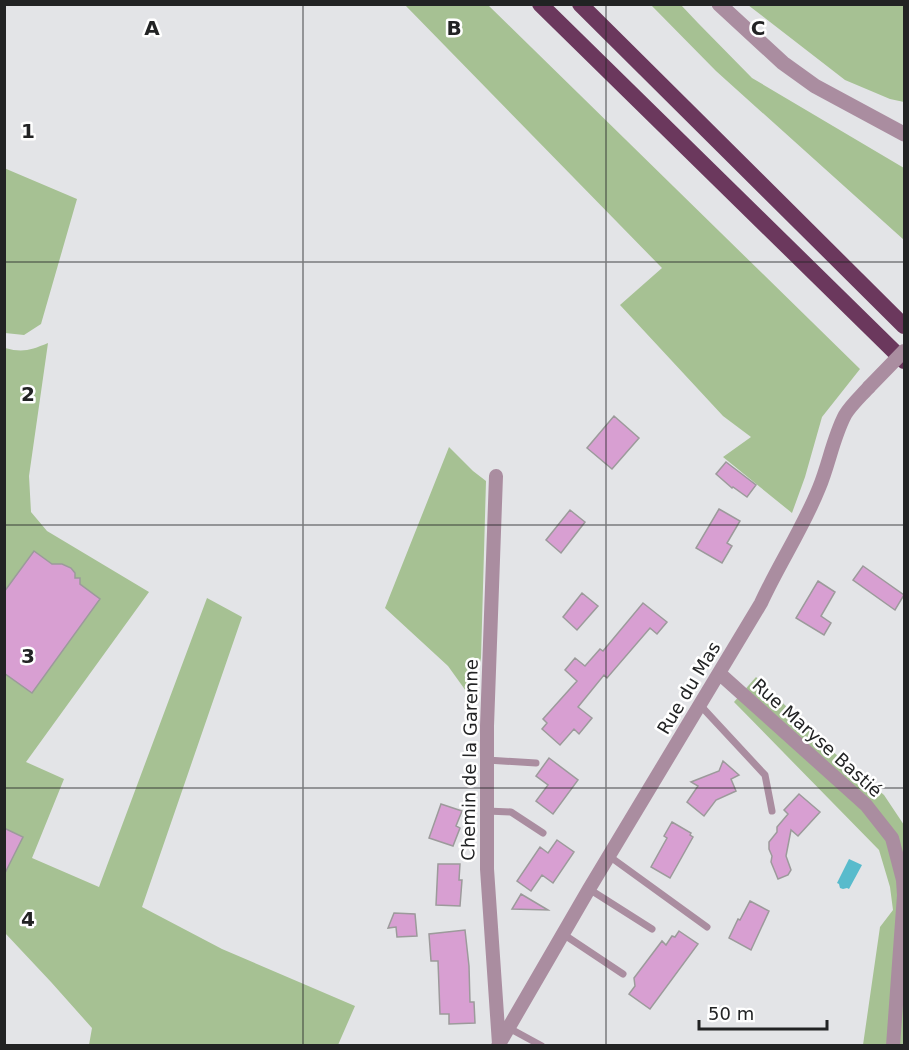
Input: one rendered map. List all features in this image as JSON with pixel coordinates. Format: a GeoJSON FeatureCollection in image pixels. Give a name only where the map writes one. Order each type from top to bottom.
{"type":"FeatureCollection","features":[{"type":"Feature","properties":{"kind":"highway"},"geometry":{"type":"LineString","coordinates":[[540,4],[904,361]]}},
{"type":"Feature","properties":{"kind":"highway"},"geometry":{"type":"LineString","coordinates":[[580,4],[904,326]]}},
{"type":"Feature","properties":{"kind":"street"},"geometry":{"type":"LineString","coordinates":[[720,4],[757,41],[815,86],[902,131]]}},
{"type":"Feature","properties":{"kind":"street","name":"Rue du Mas"},"geometry":{"type":"LineString","coordinates":[[499,1045],[589,889],[761,603],[820,487],[846,412],[904,351]]}},
{"type":"Feature","properties":{"kind":"street","name":"Chemin de la Garenne"},"geometry":{"type":"LineString","coordinates":[[496,476],[487,726],[487,869],[499,1045]]}},
{"type":"Feature","properties":{"kind":"street","name":"Rue Maryse Bastié"},"geometry":{"type":"LineString","coordinates":[[719,673],[866,805],[898,839],[904,895],[893,1046]]}},
{"type":"Feature","properties":{"kind":"lane"},"geometry":{"type":"LineString","coordinates":[[700,705],[765,775],[772,811]]}},
{"type":"Feature","properties":{"kind":"lane"},"geometry":{"type":"LineString","coordinates":[[487,760],[536,763]]}},
{"type":"Feature","properties":{"kind":"lane"},"geometry":{"type":"LineString","coordinates":[[487,811],[511,812],[543,833]]}},
{"type":"Feature","properties":{"kind":"lane"},"geometry":{"type":"LineString","coordinates":[[609,856],[707,927]]}},
{"type":"Feature","properties":{"kind":"lane"},"geometry":{"type":"LineString","coordinates":[[589,889],[652,929]]}},
{"type":"Feature","properties":{"kind":"lane"},"geometry":{"type":"LineString","coordinates":[[563,934],[623,974]]}},
{"type":"Feature","properties":{"kind":"lane"},"geometry":{"type":"LineString","coordinates":[[509,1028],[542,1046]]}},
{"type":"Feature","properties":{"kind":"green space"},"geometry":{"type":"Polygon","coordinates":[[[405,5],[488,5],[860,369],[822,417],[792,513],[723,457],[751,437],[723,416],[620,305],[662,268],[405,5]]]}},
{"type":"Feature","properties":{"kind":"green space"},"geometry":{"type":"Polygon","coordinates":[[[651,5],[681,5],[752,78],[904,168],[904,240],[716,71],[651,5]]]}},
{"type":"Feature","properties":{"kind":"green space"},"geometry":{"type":"Polygon","coordinates":[[[748,5],[904,5],[904,102],[890,99],[845,80],[748,5]]]}},
{"type":"Feature","properties":{"kind":"green space"},"geometry":{"type":"Polygon","coordinates":[[[4,168],[77,199],[41,324],[24,335],[5,333],[4,168]]]}},
{"type":"Feature","properties":{"kind":"green space"},"geometry":{"type":"Polygon","coordinates":[[[48,343],[29,476],[31,512],[47,531],[149,592],[26,762],[64,779],[32,858],[99,887],[207,598],[242,617],[142,907],[222,949],[355,1006],[338,1045],[89,1045],[92,1028],[5,933],[5,348],[27,350],[48,343]]]}},
{"type":"Feature","properties":{"kind":"green space"},"geometry":{"type":"Polygon","coordinates":[[[449,447],[486,481],[481,658],[471,698],[448,666],[385,608],[449,447]]]}},
{"type":"Feature","properties":{"kind":"green space"},"geometry":{"type":"Polygon","coordinates":[[[756,677],[832,751],[884,795],[904,825],[904,1045],[863,1045],[880,927],[893,910],[890,887],[879,850],[734,702],[756,677]]]}},
{"type":"Feature","properties":{"kind":"water"},"geometry":{"type":"Polygon","coordinates":[[[849,859],[862,865],[849,889],[843,889],[837,883],[849,859]]]}},
{"type":"Feature","properties":{"kind":"building"},"geometry":{"type":"Polygon","coordinates":[[[614,416],[639,438],[612,469],[587,448],[614,416]]]}},
{"type":"Feature","properties":{"kind":"building"},"geometry":{"type":"Polygon","coordinates":[[[726,462],[756,485],[747,497],[716,474],[726,462]]]}},
{"type":"Feature","properties":{"kind":"building"},"geometry":{"type":"Polygon","coordinates":[[[719,509],[740,521],[727,543],[732,546],[722,563],[696,548],[719,509]]]}},
{"type":"Feature","properties":{"kind":"building"},"geometry":{"type":"Polygon","coordinates":[[[570,510],[585,522],[561,553],[546,540],[570,510]]]}},
{"type":"Feature","properties":{"kind":"building"},"geometry":{"type":"Polygon","coordinates":[[[34,551],[52,564],[62,564],[71,568],[75,573],[75,578],[80,578],[80,584],[100,599],[32,693],[4,673],[4,592],[34,551]]]}},
{"type":"Feature","properties":{"kind":"building"},"geometry":{"type":"Polygon","coordinates":[[[863,566],[904,595],[895,610],[853,580],[863,566]]]}},
{"type":"Feature","properties":{"kind":"building"},"geometry":{"type":"Polygon","coordinates":[[[818,581],[835,592],[821,616],[831,623],[824,635],[796,618],[818,581]]]}},
{"type":"Feature","properties":{"kind":"building"},"geometry":{"type":"Polygon","coordinates":[[[582,593],[598,606],[577,630],[563,617],[582,593]]]}},
{"type":"Feature","properties":{"kind":"building"},"geometry":{"type":"Polygon","coordinates":[[[643,603],[667,622],[657,634],[650,628],[607,678],[604,675],[578,707],[592,718],[579,734],[574,729],[560,745],[542,729],[547,723],[543,719],[577,681],[565,670],[575,658],[585,666],[600,649],[603,651],[643,603]]]}},
{"type":"Feature","properties":{"kind":"building"},"geometry":{"type":"Polygon","coordinates":[[[549,758],[578,780],[553,814],[536,801],[548,785],[536,776],[549,758]]]}},
{"type":"Feature","properties":{"kind":"building"},"geometry":{"type":"Polygon","coordinates":[[[723,761],[739,775],[731,779],[736,791],[716,800],[704,816],[687,802],[698,786],[691,782],[719,771],[723,761]]]}},
{"type":"Feature","properties":{"kind":"building"},"geometry":{"type":"Polygon","coordinates":[[[799,794],[820,812],[798,836],[791,830],[786,856],[791,870],[788,875],[778,879],[771,862],[769,842],[777,832],[777,827],[788,814],[784,810],[799,794]]]}},
{"type":"Feature","properties":{"kind":"building"},"geometry":{"type":"Polygon","coordinates":[[[441,804],[462,811],[456,826],[460,828],[453,846],[429,838],[441,804]]]}},
{"type":"Feature","properties":{"kind":"building"},"geometry":{"type":"Polygon","coordinates":[[[672,822],[691,833],[693,837],[670,878],[651,867],[667,838],[664,836],[672,822]]]}},
{"type":"Feature","properties":{"kind":"building"},"geometry":{"type":"Polygon","coordinates":[[[4,828],[23,837],[4,875],[4,828]]]}},
{"type":"Feature","properties":{"kind":"building"},"geometry":{"type":"Polygon","coordinates":[[[557,840],[574,852],[553,883],[542,875],[531,891],[517,881],[540,847],[548,853],[557,840]]]}},
{"type":"Feature","properties":{"kind":"building"},"geometry":{"type":"Polygon","coordinates":[[[438,864],[460,864],[459,880],[462,880],[460,906],[436,905],[438,864]]]}},
{"type":"Feature","properties":{"kind":"building"},"geometry":{"type":"Polygon","coordinates":[[[521,894],[548,910],[512,909],[521,894]]]}},
{"type":"Feature","properties":{"kind":"building"},"geometry":{"type":"Polygon","coordinates":[[[750,901],[769,911],[751,950],[729,938],[750,901]]]}},
{"type":"Feature","properties":{"kind":"building"},"geometry":{"type":"Polygon","coordinates":[[[394,913],[415,914],[417,936],[397,937],[396,927],[388,928],[394,913]]]}},
{"type":"Feature","properties":{"kind":"building"},"geometry":{"type":"Polygon","coordinates":[[[465,930],[470,1002],[474,1002],[475,1023],[449,1024],[449,1014],[440,1014],[438,961],[431,961],[429,934],[465,930]]]}},
{"type":"Feature","properties":{"kind":"building"},"geometry":{"type":"Polygon","coordinates":[[[679,931],[698,944],[650,1009],[629,994],[635,986],[634,978],[662,941],[666,945],[679,931]]]}}]}
